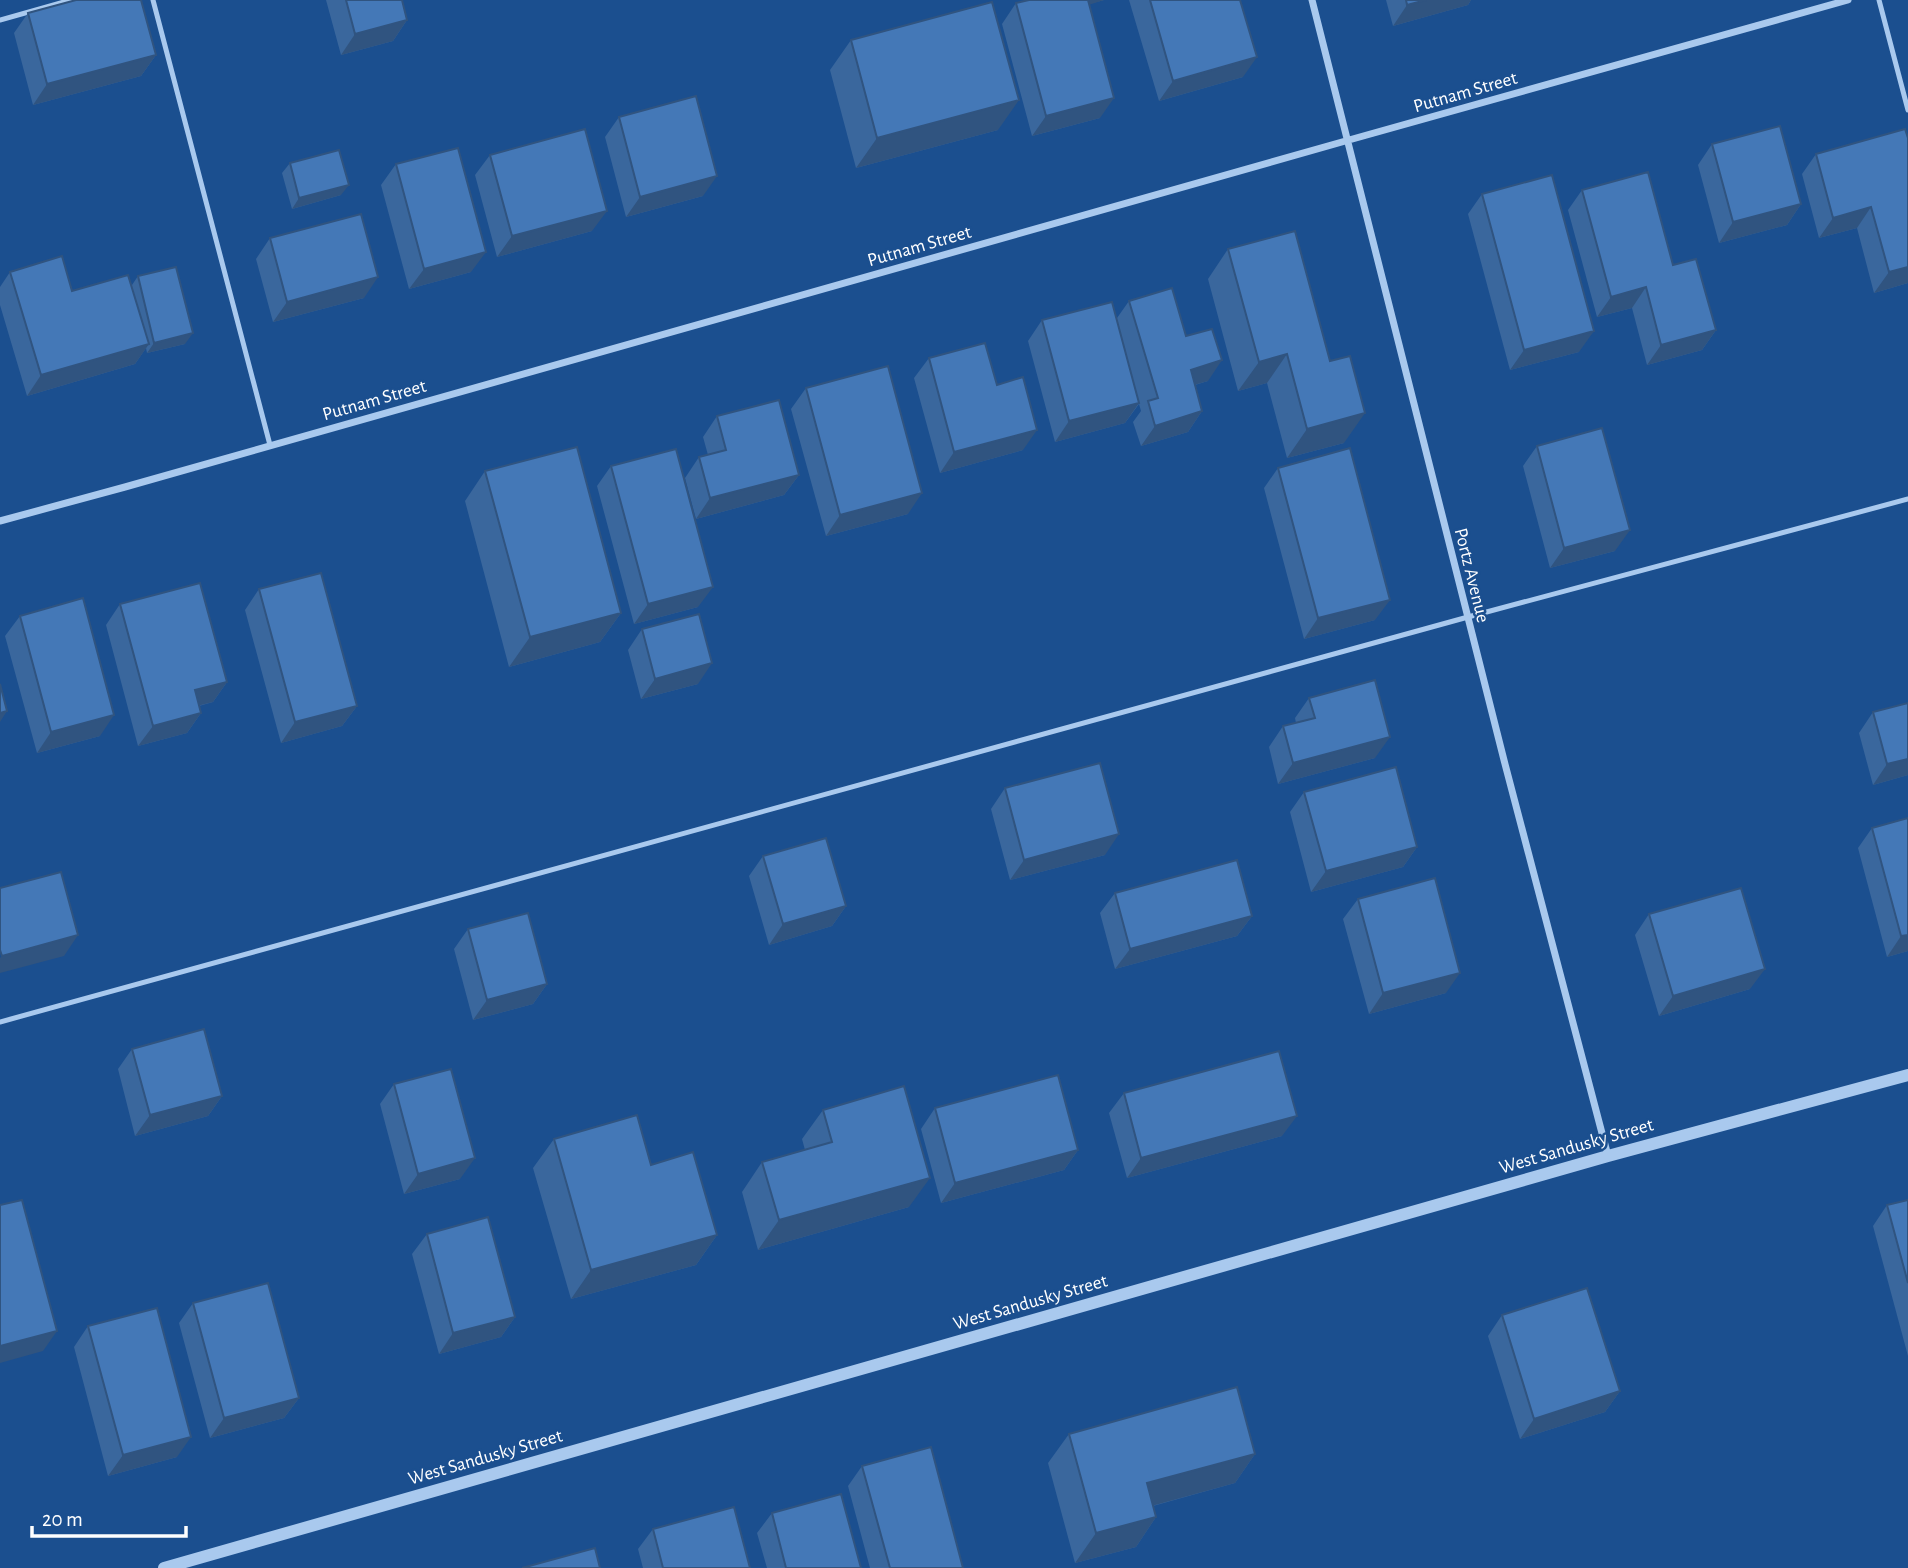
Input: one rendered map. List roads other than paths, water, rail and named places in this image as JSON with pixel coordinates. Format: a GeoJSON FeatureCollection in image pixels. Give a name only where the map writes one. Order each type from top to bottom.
{"type":"FeatureCollection","features":[{"type":"Feature","properties":{"kind":"street","name":"Portz Avenue"},"geometry":{"type":"LineString","coordinates":[[1312,0],[1505,764],[1608,1156]]}},
{"type":"Feature","properties":{"kind":"street","name":"Putnam Street"},"geometry":{"type":"LineString","coordinates":[[0,521],[1848,0]]}},
{"type":"Feature","properties":{"kind":"street","name":"West Sandusky Street"},"geometry":{"type":"LineString","coordinates":[[164,1568],[1608,1156],[1908,1075]]}},
{"type":"Feature","properties":{"kind":"lane"},"geometry":{"type":"LineString","coordinates":[[0,20],[71,0]]}},
{"type":"Feature","properties":{"kind":"lane"},"geometry":{"type":"LineString","coordinates":[[153,0],[270,445]]}},
{"type":"Feature","properties":{"kind":"lane"},"geometry":{"type":"LineString","coordinates":[[1879,0],[1908,110]]}},
{"type":"Feature","properties":{"kind":"lane"},"geometry":{"type":"LineString","coordinates":[[0,1022],[1468,617],[1908,499]]}}]}
